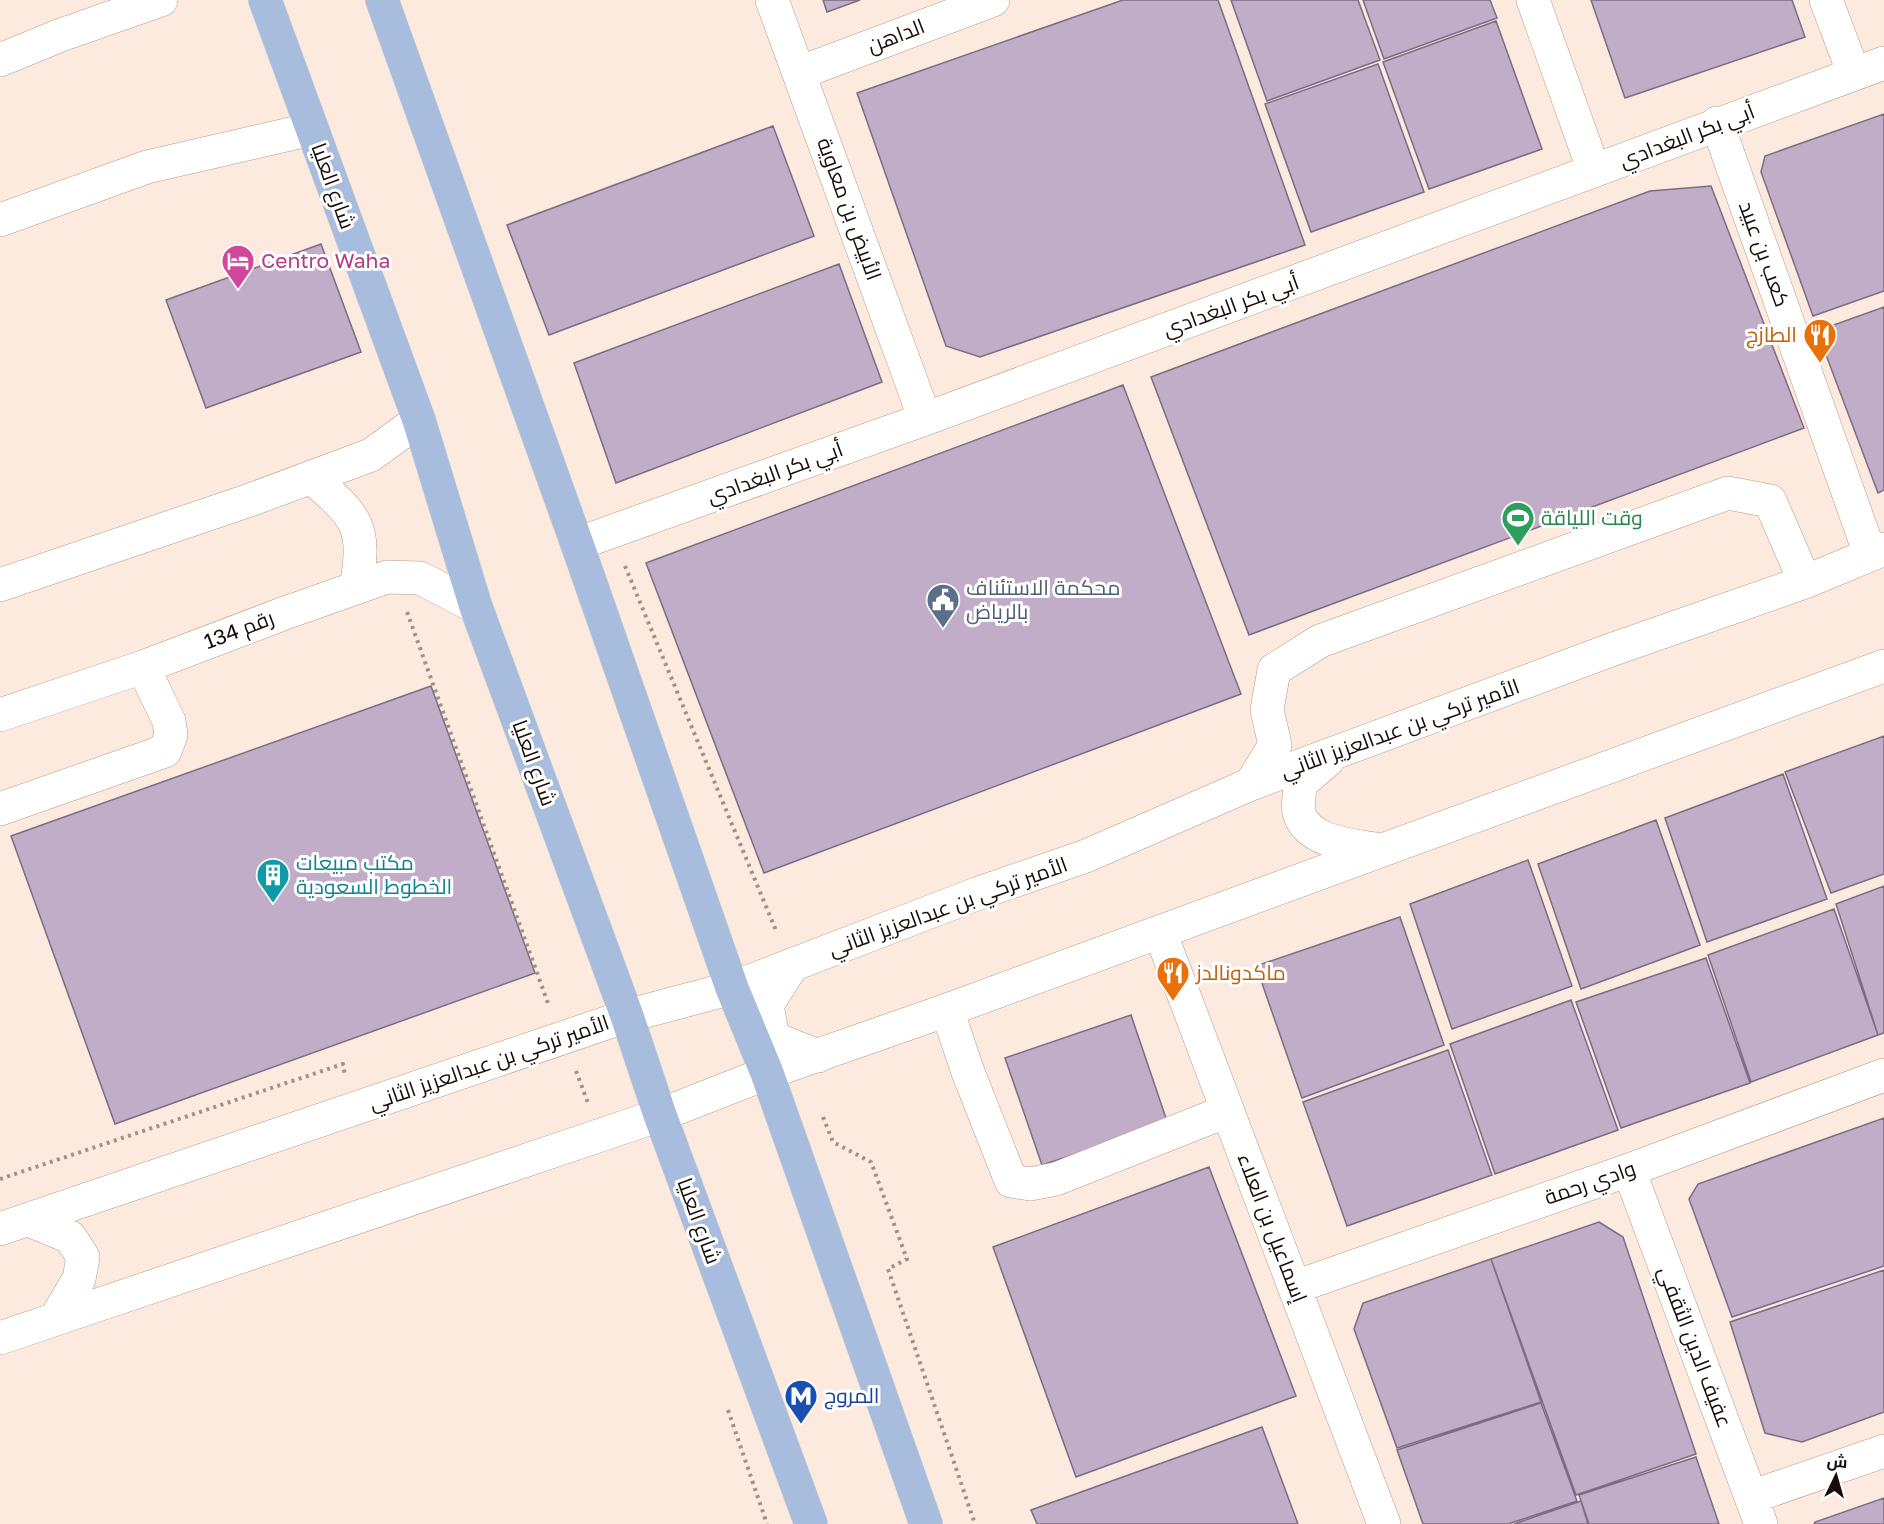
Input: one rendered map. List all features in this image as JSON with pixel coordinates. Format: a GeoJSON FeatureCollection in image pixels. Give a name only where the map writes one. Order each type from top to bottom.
{"type":"FeatureCollection","features":[{"type":"Feature","properties":{"kind":"main road","name":"شارع العليا"},"geometry":{"type":"LineString","coordinates":[[265,0],[418,420],[476,607],[811,1524]]}},
{"type":"Feature","properties":{"kind":"main road"},"geometry":{"type":"LineString","coordinates":[[382,0],[577,544],[732,988],[767,1073],[926,1524]]}},
{"type":"Feature","properties":{"kind":"street"},"geometry":{"type":"LineString","coordinates":[[0,60],[61,35],[161,0]]}},
{"type":"Feature","properties":{"kind":"street","name":"الأبيض بن معاوية"},"geometry":{"type":"LineString","coordinates":[[772,0],[925,419]]}},
{"type":"Feature","properties":{"kind":"street","name":"الداهن"},"geometry":{"type":"LineString","coordinates":[[799,73],[993,0]]}},
{"type":"Feature","properties":{"kind":"street"},"geometry":{"type":"LineString","coordinates":[[1533,0],[1594,171]]}},
{"type":"Feature","properties":{"kind":"street"},"geometry":{"type":"LineString","coordinates":[[1826,0],[1854,74]]}},
{"type":"Feature","properties":{"kind":"street","name":"أبي بكر البغدادي"},"geometry":{"type":"LineString","coordinates":[[577,544],[925,419],[1884,63]]}},
{"type":"Feature","properties":{"kind":"street","name":"كعب بن عبيد"},"geometry":{"type":"LineString","coordinates":[[1718,123],[1877,552]]}},
{"type":"Feature","properties":{"kind":"street"},"geometry":{"type":"LineString","coordinates":[[0,220],[147,167],[312,129]]}},
{"type":"Feature","properties":{"kind":"street"},"geometry":{"type":"LineString","coordinates":[[0,585],[250,500],[371,455],[418,420]]}},
{"type":"Feature","properties":{"kind":"street"},"geometry":{"type":"LineString","coordinates":[[311,477],[345,506],[360,531],[361,562],[356,588]]}},
{"type":"Feature","properties":{"kind":"street"},"geometry":{"type":"LineString","coordinates":[[1251,784],[1275,745],[1267,710],[1274,670],[1320,641],[1728,493],[1770,501],[1805,582]]}},
{"type":"Feature","properties":{"kind":"street","name":"الأمير تركي بن عبدالعزيز الثاني"},"geometry":{"type":"LineString","coordinates":[[14,1225],[627,1016],[732,988],[786,950],[979,893],[1086,856],[1251,784],[1608,651],[1805,582],[1877,552]]}},
{"type":"Feature","properties":{"kind":"street","name":"رقم 134"},"geometry":{"type":"LineString","coordinates":[[0,715],[143,667],[387,577],[420,579],[476,607]]}},
{"type":"Feature","properties":{"kind":"street"},"geometry":{"type":"LineString","coordinates":[[0,1338],[660,1115],[767,1073],[947,1010],[1884,666]]}},
{"type":"Feature","properties":{"kind":"street"},"geometry":{"type":"LineString","coordinates":[[0,809],[165,752],[171,735],[169,721],[143,667]]}},
{"type":"Feature","properties":{"kind":"street"},"geometry":{"type":"LineString","coordinates":[[1336,753],[1300,784],[1299,812],[1309,831],[1326,839],[1381,850]]}},
{"type":"Feature","properties":{"kind":"street","name":"إسماعيل بن العلاء"},"geometry":{"type":"LineString","coordinates":[[1160,932],[1384,1524]]}},
{"type":"Feature","properties":{"kind":"street"},"geometry":{"type":"LineString","coordinates":[[786,950],[767,1005],[773,1038],[818,1056]]}},
{"type":"Feature","properties":{"kind":"street"},"geometry":{"type":"LineString","coordinates":[[947,1010],[968,1072],[1011,1181],[1030,1184],[1056,1179],[1227,1111]]}},
{"type":"Feature","properties":{"kind":"street","name":"وادي رحمة"},"geometry":{"type":"LineString","coordinates":[[1295,1287],[1629,1170],[1884,1075]]}},
{"type":"Feature","properties":{"kind":"street","name":"عفيف الدين الثقفي"},"geometry":{"type":"LineString","coordinates":[[1629,1170],[1756,1511]]}},
{"type":"Feature","properties":{"kind":"street"},"geometry":{"type":"LineString","coordinates":[[14,1225],[70,1237],[83,1257],[79,1279],[56,1318]]}},
{"type":"Feature","properties":{"kind":"street"},"geometry":{"type":"LineString","coordinates":[[1756,1511],[1884,1451]]}},
{"type":"Feature","properties":{"kind":"path"},"geometry":{"type":"LineString","coordinates":[[611,532],[786,950]]}},
{"type":"Feature","properties":{"kind":"path"},"geometry":{"type":"LineString","coordinates":[[395,578],[555,1024],[563,1038],[600,1135]]}},
{"type":"Feature","properties":{"kind":"path"},"geometry":{"type":"LineString","coordinates":[[0,1179],[343,1064]]}},
{"type":"Feature","properties":{"kind":"path"},"geometry":{"type":"LineString","coordinates":[[833,1142],[871,1162],[907,1259],[888,1269],[975,1524]]}},
{"type":"Feature","properties":{"kind":"path"},"geometry":{"type":"LineString","coordinates":[[726,1405],[768,1524]]}},
{"type":"Feature","properties":{"kind":"building"},"geometry":{"type":"Polygon","coordinates":[[[823,0],[860,0],[827,12],[823,0]]]}},
{"type":"Feature","properties":{"kind":"building"},"geometry":{"type":"Polygon","coordinates":[[[1123,0],[1218,0],[1305,245],[980,357],[946,346],[857,93],[1123,0]]]}},
{"type":"Feature","properties":{"kind":"building"},"geometry":{"type":"Polygon","coordinates":[[[1231,0],[1358,0],[1380,60],[1267,101],[1231,0]]]}},
{"type":"Feature","properties":{"kind":"building"},"geometry":{"type":"Polygon","coordinates":[[[1363,0],[1490,0],[1497,18],[1384,59],[1363,0]]]}},
{"type":"Feature","properties":{"kind":"building"},"geometry":{"type":"Polygon","coordinates":[[[1591,0],[1792,0],[1805,37],[1625,98],[1591,0]]]}},
{"type":"Feature","properties":{"kind":"building"},"geometry":{"type":"Polygon","coordinates":[[[1496,21],[1542,149],[1429,189],[1383,62],[1496,21]]]}},
{"type":"Feature","properties":{"kind":"building"},"geometry":{"type":"Polygon","coordinates":[[[1378,64],[1424,192],[1311,232],[1265,104],[1378,64]]]}},
{"type":"Feature","properties":{"kind":"building"},"geometry":{"type":"Polygon","coordinates":[[[1884,114],[1884,291],[1813,316],[1761,172],[1765,156],[1884,114]]]}},
{"type":"Feature","properties":{"kind":"building"},"geometry":{"type":"Polygon","coordinates":[[[773,126],[814,236],[549,335],[507,225],[773,126]]]}},
{"type":"Feature","properties":{"kind":"building"},"geometry":{"type":"Polygon","coordinates":[[[1711,186],[1804,428],[1249,635],[1151,377],[1650,191],[1711,186]]]}},
{"type":"Feature","properties":{"kind":"building"},"geometry":{"type":"Polygon","coordinates":[[[321,244],[361,352],[206,408],[166,300],[321,244]]]}},
{"type":"Feature","properties":{"kind":"building"},"geometry":{"type":"Polygon","coordinates":[[[839,264],[882,382],[616,483],[574,363],[839,264]]]}},
{"type":"Feature","properties":{"kind":"building"},"geometry":{"type":"Polygon","coordinates":[[[1884,307],[1884,490],[1878,493],[1817,331],[1884,307]]]}},
{"type":"Feature","properties":{"kind":"building","name":"محكمة الاستئناف بالرياض"},"geometry":{"type":"Polygon","coordinates":[[[1123,385],[1241,694],[764,873],[646,563],[1123,385]]]}},
{"type":"Feature","properties":{"kind":"building","name":"مكتب مبيعات الخطوط السعودية"},"geometry":{"type":"Polygon","coordinates":[[[431,686],[535,973],[115,1124],[11,836],[431,686]]]}},
{"type":"Feature","properties":{"kind":"building"},"geometry":{"type":"Polygon","coordinates":[[[1884,736],[1884,874],[1831,893],[1785,772],[1884,736]]]}},
{"type":"Feature","properties":{"kind":"building"},"geometry":{"type":"Polygon","coordinates":[[[1783,774],[1827,899],[1707,942],[1665,818],[1783,774]]]}},
{"type":"Feature","properties":{"kind":"building"},"geometry":{"type":"Polygon","coordinates":[[[1656,820],[1700,945],[1581,989],[1538,864],[1656,820]]]}},
{"type":"Feature","properties":{"kind":"building"},"geometry":{"type":"Polygon","coordinates":[[[1528,860],[1572,986],[1452,1029],[1410,904],[1528,860]]]}},
{"type":"Feature","properties":{"kind":"building"},"geometry":{"type":"Polygon","coordinates":[[[1884,886],[1884,1033],[1878,1035],[1836,904],[1884,886]]]}},
{"type":"Feature","properties":{"kind":"building"},"geometry":{"type":"Polygon","coordinates":[[[1834,909],[1878,1035],[1751,1082],[1708,955],[1834,909]]]}},
{"type":"Feature","properties":{"kind":"building"},"geometry":{"type":"Polygon","coordinates":[[[1400,917],[1444,1045],[1302,1098],[1256,966],[1400,917]]]}},
{"type":"Feature","properties":{"kind":"building"},"geometry":{"type":"Polygon","coordinates":[[[1706,958],[1750,1083],[1621,1128],[1576,1002],[1706,958]]]}},
{"type":"Feature","properties":{"kind":"building"},"geometry":{"type":"Polygon","coordinates":[[[1571,1000],[1618,1130],[1495,1174],[1450,1044],[1571,1000]]]}},
{"type":"Feature","properties":{"kind":"building"},"geometry":{"type":"Polygon","coordinates":[[[1131,1015],[1168,1124],[1042,1165],[1005,1058],[1131,1015]]]}},
{"type":"Feature","properties":{"kind":"building"},"geometry":{"type":"Polygon","coordinates":[[[1448,1050],[1492,1175],[1347,1226],[1303,1102],[1448,1050]]]}},
{"type":"Feature","properties":{"kind":"building"},"geometry":{"type":"Polygon","coordinates":[[[1884,1118],[1884,1266],[1732,1317],[1689,1199],[1698,1184],[1884,1118]]]}},
{"type":"Feature","properties":{"kind":"building"},"geometry":{"type":"Polygon","coordinates":[[[1209,1167],[1296,1396],[1076,1477],[993,1247],[1209,1167]]]}},
{"type":"Feature","properties":{"kind":"building"},"geometry":{"type":"Polygon","coordinates":[[[1599,1222],[1623,1237],[1696,1454],[1576,1495],[1491,1259],[1599,1222]]]}},
{"type":"Feature","properties":{"kind":"building"},"geometry":{"type":"Polygon","coordinates":[[[1491,1259],[1541,1402],[1397,1448],[1354,1329],[1363,1303],[1491,1259]]]}},
{"type":"Feature","properties":{"kind":"building"},"geometry":{"type":"Polygon","coordinates":[[[1884,1270],[1884,1412],[1802,1442],[1765,1433],[1730,1322],[1884,1270]]]}},
{"type":"Feature","properties":{"kind":"building"},"geometry":{"type":"Polygon","coordinates":[[[1541,1403],[1577,1501],[1508,1524],[1423,1524],[1397,1450],[1541,1403]]]}},
{"type":"Feature","properties":{"kind":"building"},"geometry":{"type":"Polygon","coordinates":[[[1262,1427],[1298,1524],[1037,1524],[1031,1510],[1262,1427]]]}},
{"type":"Feature","properties":{"kind":"building"},"geometry":{"type":"Polygon","coordinates":[[[1696,1457],[1719,1524],[1589,1524],[1579,1495],[1696,1457]]]}},
{"type":"Feature","properties":{"kind":"building"},"geometry":{"type":"Polygon","coordinates":[[[1884,1498],[1884,1524],[1814,1524],[1815,1522],[1884,1498]]]}},
{"type":"Feature","properties":{"kind":"building"},"geometry":{"type":"Polygon","coordinates":[[[1581,1501],[1588,1524],[1514,1524],[1581,1501]]]}},
{"type":"Feature","properties":{"kind":"place","name":"Centro Waha"},"geometry":{"type":"Point","coordinates":[238,290]}},
{"type":"Feature","properties":{"kind":"place","name":"الطازج"},"geometry":{"type":"Point","coordinates":[1820,364]}},
{"type":"Feature","properties":{"kind":"place","name":"وقت اللياقة"},"geometry":{"type":"Point","coordinates":[1518,547]}},
{"type":"Feature","properties":{"kind":"place","name":"محكمة الاستئناف بالرياض"},"geometry":{"type":"Point","coordinates":[943,629]}},
{"type":"Feature","properties":{"kind":"place","name":"مكتب مبيعات الخطوط السعودية"},"geometry":{"type":"Point","coordinates":[273,904]}},
{"type":"Feature","properties":{"kind":"place","name":"ماكدونالدز"},"geometry":{"type":"Point","coordinates":[1173,1002]}},
{"type":"Feature","properties":{"kind":"place","name":"المروج"},"geometry":{"type":"Point","coordinates":[801,1425]}}]}
